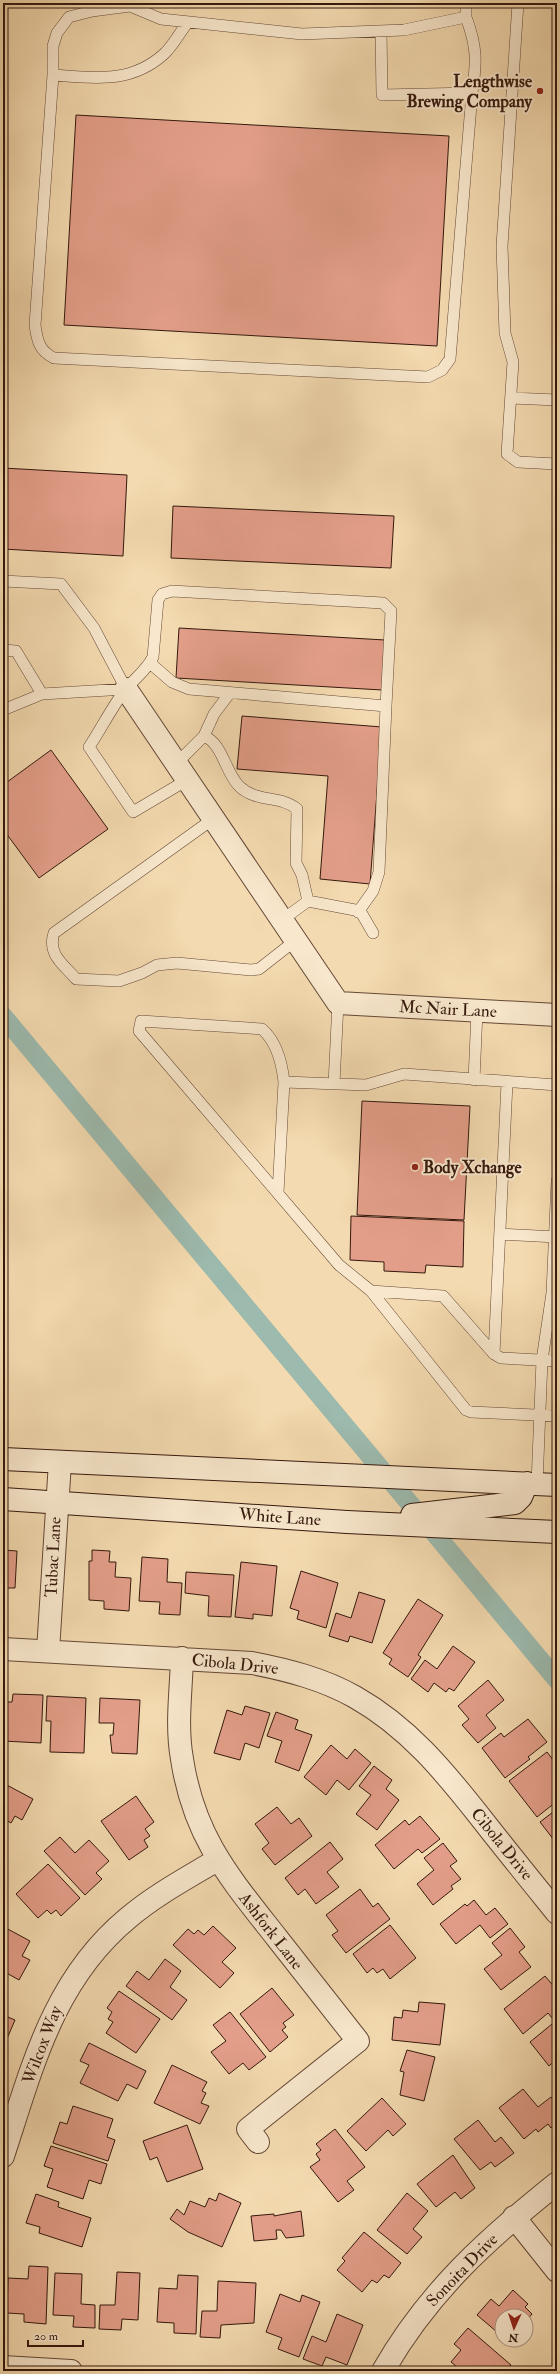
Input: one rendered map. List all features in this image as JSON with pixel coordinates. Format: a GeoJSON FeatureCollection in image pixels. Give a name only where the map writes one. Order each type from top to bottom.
{"type":"FeatureCollection","features":[{"type":"Feature","properties":{"kind":"street"},"geometry":{"type":"LineString","coordinates":[[126,689],[338,1003]]}},
{"type":"Feature","properties":{"kind":"street","name":"Mc Nair Lane"},"geometry":{"type":"LineString","coordinates":[[338,1003],[557,1015]]}},
{"type":"Feature","properties":{"kind":"street"},"geometry":{"type":"LineString","coordinates":[[3,1459],[540,1484]]}},
{"type":"Feature","properties":{"kind":"street","name":"Tubac Lane"},"geometry":{"type":"LineString","coordinates":[[48,1651],[60,1462]]}},
{"type":"Feature","properties":{"kind":"street"},"geometry":{"type":"LineString","coordinates":[[347,1522],[515,1503],[540,1484]]}},
{"type":"Feature","properties":{"kind":"street","name":"White Lane"},"geometry":{"type":"LineString","coordinates":[[3,1499],[347,1522],[557,1532]]}},
{"type":"Feature","properties":{"kind":"street","name":"Cibola Drive"},"geometry":{"type":"LineString","coordinates":[[3,1649],[252,1663],[287,1670],[321,1681],[354,1696],[385,1715],[413,1738],[438,1764],[557,1913]]}},
{"type":"Feature","properties":{"kind":"street","name":"Ashfork Lane"},"geometry":{"type":"LineString","coordinates":[[182,1658],[179,1725],[182,1758],[189,1795],[202,1830],[217,1860],[358,2041],[248,2129],[258,2142]]}},
{"type":"Feature","properties":{"kind":"street","name":"Wilcox Way"},"geometry":{"type":"LineString","coordinates":[[3,2156],[11,2106],[59,2000],[79,1970],[102,1942],[128,1918],[156,1896],[217,1860]]}},
{"type":"Feature","properties":{"kind":"street","name":"Sonoita Drive"},"geometry":{"type":"LineString","coordinates":[[383,2371],[418,2316],[447,2281],[479,2248],[514,2217],[557,2183]]}},
{"type":"Feature","properties":{"kind":"street"},"geometry":{"type":"LineString","coordinates":[[514,2217],[557,2271]]}},
{"type":"Feature","properties":{"kind":"street"},"geometry":{"type":"LineString","coordinates":[[3,2367],[71,2371]]}},
{"type":"Feature","properties":{"kind":"lane"},"geometry":{"type":"LineString","coordinates":[[466,3],[466,17],[475,41],[476,68],[472,93],[450,359],[442,370],[428,377],[54,358],[45,354],[38,341],[35,325],[53,75],[53,46],[57,33],[69,17],[92,11],[130,5],[161,19],[302,34],[404,30],[466,17]]}},
{"type":"Feature","properties":{"kind":"lane"},"geometry":{"type":"LineString","coordinates":[[518,3],[502,246],[505,333],[513,362],[507,454],[518,462],[557,464]]}},
{"type":"Feature","properties":{"kind":"lane"},"geometry":{"type":"LineString","coordinates":[[53,75],[104,78],[139,72],[165,54],[188,22]]}},
{"type":"Feature","properties":{"kind":"lane"},"geometry":{"type":"LineString","coordinates":[[381,31],[382,94],[472,93]]}},
{"type":"Feature","properties":{"kind":"lane"},"geometry":{"type":"LineString","coordinates":[[511,398],[557,400]]}},
{"type":"Feature","properties":{"kind":"lane"},"geometry":{"type":"LineString","coordinates":[[3,581],[61,584],[94,628],[126,689]]}},
{"type":"Feature","properties":{"kind":"lane"},"geometry":{"type":"LineString","coordinates":[[229,694],[214,714],[204,736],[182,772],[133,812],[89,747],[126,689],[142,674],[153,657],[158,600],[166,591],[382,602],[386,604],[391,611],[379,872],[373,891],[358,912]]}},
{"type":"Feature","properties":{"kind":"lane"},"geometry":{"type":"LineString","coordinates":[[3,650],[16,651],[42,694]]}},
{"type":"Feature","properties":{"kind":"lane"},"geometry":{"type":"LineString","coordinates":[[150,663],[180,687],[229,694],[386,706]]}},
{"type":"Feature","properties":{"kind":"lane"},"geometry":{"type":"LineString","coordinates":[[3,710],[42,694],[126,689]]}},
{"type":"Feature","properties":{"kind":"lane"},"geometry":{"type":"LineString","coordinates":[[204,736],[216,746],[228,771],[240,786],[252,795],[290,804],[296,809],[296,862],[302,875],[308,901]]}},
{"type":"Feature","properties":{"kind":"lane"},"geometry":{"type":"LineString","coordinates":[[213,819],[54,933],[51,942],[52,951],[76,979],[119,981],[142,973],[157,965],[170,964],[251,970],[259,969],[296,940]]}},
{"type":"Feature","properties":{"kind":"lane"},"geometry":{"type":"LineString","coordinates":[[282,920],[308,901],[358,912],[362,914],[373,933]]}},
{"type":"Feature","properties":{"kind":"lane"},"geometry":{"type":"LineString","coordinates":[[334,1084],[338,1003]]}},
{"type":"Feature","properties":{"kind":"lane"},"geometry":{"type":"LineString","coordinates":[[474,1080],[477,1011]]}},
{"type":"Feature","properties":{"kind":"lane"},"geometry":{"type":"LineString","coordinates":[[278,1193],[284,1082],[282,1062],[267,1034],[262,1029],[141,1021],[140,1031],[278,1193],[339,1264],[372,1291],[466,1410],[471,1412],[557,1416]]}},
{"type":"Feature","properties":{"kind":"lane"},"geometry":{"type":"LineString","coordinates":[[284,1082],[371,1085],[404,1074],[507,1083],[557,1085]]}},
{"type":"Feature","properties":{"kind":"lane"},"geometry":{"type":"LineString","coordinates":[[494,1354],[507,1083]]}},
{"type":"Feature","properties":{"kind":"lane"},"geometry":{"type":"LineString","coordinates":[[540,1484],[542,1360],[552,1293],[556,1238],[557,1181]]}},
{"type":"Feature","properties":{"kind":"lane"},"geometry":{"type":"LineString","coordinates":[[500,1234],[556,1238]]}},
{"type":"Feature","properties":{"kind":"lane"},"geometry":{"type":"LineString","coordinates":[[372,1291],[444,1296],[494,1354],[501,1358],[557,1361]]}},
{"type":"Feature","properties":{"kind":"building"},"geometry":{"type":"Polygon","coordinates":[[[76,115],[449,136],[437,346],[64,325],[76,115]]]}},
{"type":"Feature","properties":{"kind":"building"},"geometry":{"type":"Polygon","coordinates":[[[3,468],[127,475],[123,556],[3,549],[3,468]]]}},
{"type":"Feature","properties":{"kind":"building"},"geometry":{"type":"Polygon","coordinates":[[[173,506],[394,516],[391,568],[171,558],[173,506]]]}},
{"type":"Feature","properties":{"kind":"building"},"geometry":{"type":"Polygon","coordinates":[[[179,628],[385,640],[382,690],[176,678],[179,628]]]}},
{"type":"Feature","properties":{"kind":"building"},"geometry":{"type":"Polygon","coordinates":[[[242,716],[382,727],[370,884],[320,879],[328,776],[237,769],[242,716]]]}},
{"type":"Feature","properties":{"kind":"building"},"geometry":{"type":"Polygon","coordinates":[[[51,750],[108,829],[39,878],[3,829],[3,785],[51,750]]]}},
{"type":"Feature","properties":{"kind":"building"},"geometry":{"type":"Polygon","coordinates":[[[362,1101],[470,1106],[464,1220],[357,1215],[362,1101]]]}},
{"type":"Feature","properties":{"kind":"building"},"geometry":{"type":"Polygon","coordinates":[[[351,1216],[464,1221],[463,1267],[426,1265],[425,1273],[384,1271],[384,1262],[350,1260],[351,1216]]]}},
{"type":"Feature","properties":{"kind":"building"},"geometry":{"type":"Polygon","coordinates":[[[3,1550],[17,1551],[15,1588],[3,1588],[3,1550]]]}},
{"type":"Feature","properties":{"kind":"building"},"geometry":{"type":"Polygon","coordinates":[[[92,1550],[110,1551],[109,1562],[116,1562],[115,1577],[131,1578],[129,1611],[104,1609],[104,1601],[89,1600],[89,1561],[92,1561],[92,1550]]]}},
{"type":"Feature","properties":{"kind":"building"},"geometry":{"type":"Polygon","coordinates":[[[142,1557],[168,1559],[167,1582],[182,1583],[180,1615],[159,1614],[160,1602],[139,1601],[142,1557]]]}},
{"type":"Feature","properties":{"kind":"building"},"geometry":{"type":"Polygon","coordinates":[[[241,1562],[277,1566],[272,1616],[253,1614],[253,1619],[235,1617],[241,1562]]]}},
{"type":"Feature","properties":{"kind":"building"},"geometry":{"type":"Polygon","coordinates":[[[301,1571],[338,1583],[326,1628],[297,1619],[299,1611],[290,1608],[301,1571]]]}},
{"type":"Feature","properties":{"kind":"building"},"geometry":{"type":"Polygon","coordinates":[[[186,1572],[234,1575],[231,1617],[208,1616],[209,1596],[185,1593],[186,1572]]]}},
{"type":"Feature","properties":{"kind":"building"},"geometry":{"type":"Polygon","coordinates":[[[359,1592],[385,1600],[372,1643],[350,1636],[348,1642],[329,1636],[336,1613],[351,1618],[359,1592]]]}},
{"type":"Feature","properties":{"kind":"building"},"geometry":{"type":"Polygon","coordinates":[[[418,1599],[443,1615],[418,1655],[421,1657],[408,1677],[389,1664],[392,1659],[383,1653],[418,1599]]]}},
{"type":"Feature","properties":{"kind":"building"},"geometry":{"type":"Polygon","coordinates":[[[453,1646],[475,1662],[454,1691],[449,1688],[446,1692],[434,1683],[428,1692],[411,1679],[425,1660],[437,1669],[453,1646]]]}},
{"type":"Feature","properties":{"kind":"building"},"geometry":{"type":"Polygon","coordinates":[[[488,1680],[504,1700],[486,1715],[496,1728],[478,1743],[462,1725],[469,1719],[458,1706],[488,1680]]]}},
{"type":"Feature","properties":{"kind":"building"},"geometry":{"type":"Polygon","coordinates":[[[13,1694],[43,1695],[41,1743],[3,1741],[3,1702],[12,1702],[13,1694]]]}},
{"type":"Feature","properties":{"kind":"building"},"geometry":{"type":"Polygon","coordinates":[[[47,1696],[86,1698],[84,1753],[50,1752],[51,1721],[46,1721],[47,1696]]]}},
{"type":"Feature","properties":{"kind":"building"},"geometry":{"type":"Polygon","coordinates":[[[100,1698],[140,1700],[137,1754],[112,1753],[110,1735],[113,1735],[114,1723],[99,1723],[100,1698]]]}},
{"type":"Feature","properties":{"kind":"building"},"geometry":{"type":"Polygon","coordinates":[[[245,1706],[270,1713],[259,1748],[245,1743],[240,1760],[214,1753],[227,1710],[242,1715],[245,1706]]]}},
{"type":"Feature","properties":{"kind":"building"},"geometry":{"type":"Polygon","coordinates":[[[276,1712],[298,1720],[295,1729],[312,1735],[299,1771],[275,1762],[282,1741],[267,1736],[276,1712]]]}},
{"type":"Feature","properties":{"kind":"building"},"geometry":{"type":"Polygon","coordinates":[[[528,1719],[547,1742],[528,1757],[530,1759],[505,1778],[482,1748],[501,1733],[504,1737],[528,1719]]]}},
{"type":"Feature","properties":{"kind":"building"},"geometry":{"type":"Polygon","coordinates":[[[331,1745],[347,1759],[355,1749],[371,1763],[349,1790],[337,1780],[326,1795],[304,1777],[331,1745]]]}},
{"type":"Feature","properties":{"kind":"building"},"geometry":{"type":"Polygon","coordinates":[[[547,1752],[557,1765],[557,1796],[553,1798],[556,1802],[537,1817],[509,1781],[547,1752]]]}},
{"type":"Feature","properties":{"kind":"building"},"geometry":{"type":"Polygon","coordinates":[[[374,1766],[392,1780],[386,1789],[399,1800],[377,1830],[356,1814],[371,1795],[359,1786],[374,1766]]]}},
{"type":"Feature","properties":{"kind":"building"},"geometry":{"type":"Polygon","coordinates":[[[3,1783],[33,1799],[22,1820],[15,1816],[11,1823],[3,1818],[3,1783]]]}},
{"type":"Feature","properties":{"kind":"building"},"geometry":{"type":"Polygon","coordinates":[[[136,1796],[154,1822],[145,1829],[150,1836],[144,1840],[148,1847],[129,1860],[101,1821],[136,1796]]]}},
{"type":"Feature","properties":{"kind":"building"},"geometry":{"type":"Polygon","coordinates":[[[277,1807],[291,1824],[299,1818],[312,1836],[275,1865],[262,1849],[269,1843],[255,1824],[277,1807]]]}},
{"type":"Feature","properties":{"kind":"building"},"geometry":{"type":"Polygon","coordinates":[[[557,1809],[557,1844],[540,1822],[557,1809]]]}},
{"type":"Feature","properties":{"kind":"building"},"geometry":{"type":"Polygon","coordinates":[[[420,1816],[440,1839],[422,1853],[418,1849],[394,1869],[375,1845],[405,1820],[409,1825],[420,1816]]]}},
{"type":"Feature","properties":{"kind":"building"},"geometry":{"type":"Polygon","coordinates":[[[60,1837],[75,1853],[89,1840],[109,1861],[96,1873],[102,1879],[85,1895],[44,1851],[60,1837]]]}},
{"type":"Feature","properties":{"kind":"building"},"geometry":{"type":"Polygon","coordinates":[[[330,1842],[343,1859],[327,1872],[339,1887],[316,1904],[305,1889],[298,1895],[285,1878],[330,1842]]]}},
{"type":"Feature","properties":{"kind":"building"},"geometry":{"type":"Polygon","coordinates":[[[443,1843],[457,1861],[450,1866],[461,1879],[451,1886],[453,1889],[433,1905],[417,1884],[434,1870],[424,1858],[443,1843]]]}},
{"type":"Feature","properties":{"kind":"building"},"geometry":{"type":"Polygon","coordinates":[[[48,1864],[80,1898],[61,1916],[56,1910],[51,1914],[47,1910],[38,1918],[16,1894],[48,1864]]]}},
{"type":"Feature","properties":{"kind":"building"},"geometry":{"type":"Polygon","coordinates":[[[360,1889],[373,1907],[378,1903],[390,1919],[346,1953],[332,1935],[338,1931],[326,1915],[360,1889]]]}},
{"type":"Feature","properties":{"kind":"building"},"geometry":{"type":"Polygon","coordinates":[[[474,1900],[486,1915],[495,1908],[508,1924],[490,1938],[480,1925],[456,1944],[440,1924],[465,1904],[467,1906],[474,1900]]]}},
{"type":"Feature","properties":{"kind":"building"},"geometry":{"type":"Polygon","coordinates":[[[390,1925],[416,1958],[390,1979],[383,1969],[377,1973],[373,1968],[367,1973],[353,1954],[390,1925]]]}},
{"type":"Feature","properties":{"kind":"building"},"geometry":{"type":"Polygon","coordinates":[[[213,1926],[236,1948],[222,1962],[234,1973],[220,1988],[173,1945],[188,1929],[194,1934],[198,1930],[204,1935],[213,1926]]]}},
{"type":"Feature","properties":{"kind":"building"},"geometry":{"type":"Polygon","coordinates":[[[4,1927],[30,1941],[22,1956],[30,1960],[19,1980],[3,1971],[4,1927]]]}},
{"type":"Feature","properties":{"kind":"building"},"geometry":{"type":"Polygon","coordinates":[[[510,1928],[525,1947],[519,1952],[531,1967],[501,1990],[484,1969],[502,1955],[492,1943],[510,1928]]]}},
{"type":"Feature","properties":{"kind":"building"},"geometry":{"type":"Polygon","coordinates":[[[165,1959],[181,1971],[170,1987],[187,2000],[172,2020],[126,1986],[137,1971],[149,1980],[165,1959]]]}},
{"type":"Feature","properties":{"kind":"building"},"geometry":{"type":"Polygon","coordinates":[[[545,1976],[557,1990],[557,2014],[552,2018],[548,2013],[523,2034],[504,2009],[545,1976]]]}},
{"type":"Feature","properties":{"kind":"building"},"geometry":{"type":"Polygon","coordinates":[[[272,1988],[294,2015],[283,2023],[286,2027],[282,2030],[288,2037],[270,2052],[240,2014],[272,1988]]]}},
{"type":"Feature","properties":{"kind":"building"},"geometry":{"type":"Polygon","coordinates":[[[119,1991],[160,2019],[136,2053],[106,2033],[113,2022],[108,2019],[112,2012],[107,2008],[119,1991]]]}},
{"type":"Feature","properties":{"kind":"building"},"geometry":{"type":"Polygon","coordinates":[[[419,2002],[445,2004],[440,2045],[392,2040],[394,2017],[402,2018],[403,2010],[418,2012],[419,2002]]]}},
{"type":"Feature","properties":{"kind":"building"},"geometry":{"type":"Polygon","coordinates":[[[230,2012],[266,2057],[249,2070],[243,2063],[229,2074],[211,2052],[226,2041],[213,2025],[230,2012]]]}},
{"type":"Feature","properties":{"kind":"building"},"geometry":{"type":"Polygon","coordinates":[[[3,2015],[15,2020],[3,2048],[3,2015]]]}},
{"type":"Feature","properties":{"kind":"building"},"geometry":{"type":"Polygon","coordinates":[[[557,2020],[557,2059],[549,2066],[530,2042],[557,2020]]]}},
{"type":"Feature","properties":{"kind":"building"},"geometry":{"type":"Polygon","coordinates":[[[89,2043],[146,2071],[137,2089],[127,2084],[118,2101],[80,2083],[89,2065],[80,2061],[89,2043]]]}},
{"type":"Feature","properties":{"kind":"building"},"geometry":{"type":"Polygon","coordinates":[[[407,2050],[435,2057],[424,2101],[400,2095],[404,2072],[400,2071],[407,2050]]]}},
{"type":"Feature","properties":{"kind":"building"},"geometry":{"type":"Polygon","coordinates":[[[172,2065],[207,2082],[202,2091],[206,2093],[201,2103],[209,2106],[200,2124],[154,2103],[172,2065]]]}},
{"type":"Feature","properties":{"kind":"building"},"geometry":{"type":"Polygon","coordinates":[[[523,2089],[538,2107],[551,2097],[557,2104],[557,2123],[551,2128],[548,2124],[538,2132],[536,2129],[524,2139],[499,2108],[523,2089]]]}},
{"type":"Feature","properties":{"kind":"building"},"geometry":{"type":"Polygon","coordinates":[[[382,2098],[406,2124],[393,2136],[388,2130],[366,2151],[347,2131],[382,2098]]]}},
{"type":"Feature","properties":{"kind":"building"},"geometry":{"type":"Polygon","coordinates":[[[73,2106],[113,2119],[107,2137],[115,2140],[108,2161],[53,2143],[60,2122],[67,2124],[73,2106]]]}},
{"type":"Feature","properties":{"kind":"building"},"geometry":{"type":"Polygon","coordinates":[[[478,2120],[495,2142],[501,2137],[514,2153],[495,2167],[491,2162],[480,2170],[454,2139],[478,2120]]]}},
{"type":"Feature","properties":{"kind":"building"},"geometry":{"type":"Polygon","coordinates":[[[187,2125],[203,2169],[167,2182],[157,2157],[150,2160],[143,2141],[187,2125]]]}},
{"type":"Feature","properties":{"kind":"building"},"geometry":{"type":"Polygon","coordinates":[[[335,2129],[365,2167],[347,2181],[354,2190],[338,2202],[310,2167],[320,2160],[316,2154],[321,2150],[316,2144],[335,2129]]]}},
{"type":"Feature","properties":{"kind":"building"},"geometry":{"type":"Polygon","coordinates":[[[51,2146],[107,2164],[101,2184],[89,2180],[83,2199],[47,2187],[53,2169],[44,2166],[51,2146]]]}},
{"type":"Feature","properties":{"kind":"building"},"geometry":{"type":"Polygon","coordinates":[[[453,2155],[475,2188],[461,2199],[455,2192],[436,2207],[417,2184],[453,2155]]]}},
{"type":"Feature","properties":{"kind":"building"},"geometry":{"type":"Polygon","coordinates":[[[219,2193],[241,2203],[222,2247],[188,2232],[170,2219],[177,2209],[184,2215],[190,2201],[205,2207],[209,2198],[216,2201],[219,2193]]]}},
{"type":"Feature","properties":{"kind":"building"},"geometry":{"type":"Polygon","coordinates":[[[407,2193],[428,2211],[413,2229],[422,2237],[407,2254],[377,2230],[407,2193]]]}},
{"type":"Feature","properties":{"kind":"building"},"geometry":{"type":"Polygon","coordinates":[[[36,2194],[59,2202],[58,2207],[91,2218],[82,2247],[39,2233],[40,2227],[26,2223],[36,2194]]]}},
{"type":"Feature","properties":{"kind":"building"},"geometry":{"type":"Polygon","coordinates":[[[301,2211],[304,2236],[286,2238],[281,2230],[276,2230],[277,2239],[254,2241],[251,2216],[274,2214],[274,2216],[301,2211]]]}},
{"type":"Feature","properties":{"kind":"building"},"geometry":{"type":"Polygon","coordinates":[[[364,2232],[401,2263],[389,2278],[384,2275],[377,2283],[372,2280],[362,2292],[337,2270],[345,2261],[342,2258],[364,2232]]]}},
{"type":"Feature","properties":{"kind":"building"},"geometry":{"type":"Polygon","coordinates":[[[29,2266],[48,2267],[46,2324],[24,2322],[24,2314],[7,2313],[8,2278],[28,2279],[29,2266]]]}},
{"type":"Feature","properties":{"kind":"building"},"geometry":{"type":"Polygon","coordinates":[[[117,2272],[140,2273],[138,2320],[122,2319],[121,2330],[99,2329],[100,2305],[115,2305],[117,2272]]]}},
{"type":"Feature","properties":{"kind":"building"},"geometry":{"type":"Polygon","coordinates":[[[55,2273],[82,2274],[81,2304],[95,2305],[95,2328],[73,2327],[74,2316],[53,2315],[55,2273]]]}},
{"type":"Feature","properties":{"kind":"building"},"geometry":{"type":"Polygon","coordinates":[[[178,2275],[198,2276],[196,2334],[174,2333],[174,2323],[157,2322],[159,2288],[177,2289],[178,2275]]]}},
{"type":"Feature","properties":{"kind":"building"},"geometry":{"type":"Polygon","coordinates":[[[218,2281],[256,2283],[254,2323],[221,2325],[220,2338],[200,2337],[202,2311],[217,2311],[218,2281]]]}},
{"type":"Feature","properties":{"kind":"building"},"geometry":{"type":"Polygon","coordinates":[[[513,2290],[528,2304],[525,2307],[526,2308],[494,2308],[494,2329],[477,2315],[491,2299],[499,2306],[513,2290]]]}},
{"type":"Feature","properties":{"kind":"building"},"geometry":{"type":"Polygon","coordinates":[[[280,2294],[300,2302],[302,2295],[320,2302],[299,2357],[278,2349],[282,2338],[266,2332],[280,2294]]]}},
{"type":"Feature","properties":{"kind":"building"},"geometry":{"type":"Polygon","coordinates":[[[337,2314],[363,2325],[347,2365],[326,2357],[322,2366],[303,2359],[312,2336],[326,2342],[337,2314]]]}},
{"type":"Feature","properties":{"kind":"building"},"geometry":{"type":"Polygon","coordinates":[[[468,2328],[511,2365],[506,2371],[462,2371],[451,2362],[461,2350],[454,2344],[468,2328]]]}},
{"type":"Feature","properties":{"kind":"waterway"},"geometry":{"type":"LineString","coordinates":[[3,1016],[557,1680]]}},
{"type":"Feature","properties":{"kind":"place","name":"Lengthwise Brewing Company"},"geometry":{"type":"Point","coordinates":[540,91]}},
{"type":"Feature","properties":{"kind":"place","name":"Body Xchange"},"geometry":{"type":"Point","coordinates":[415,1167]}}]}
